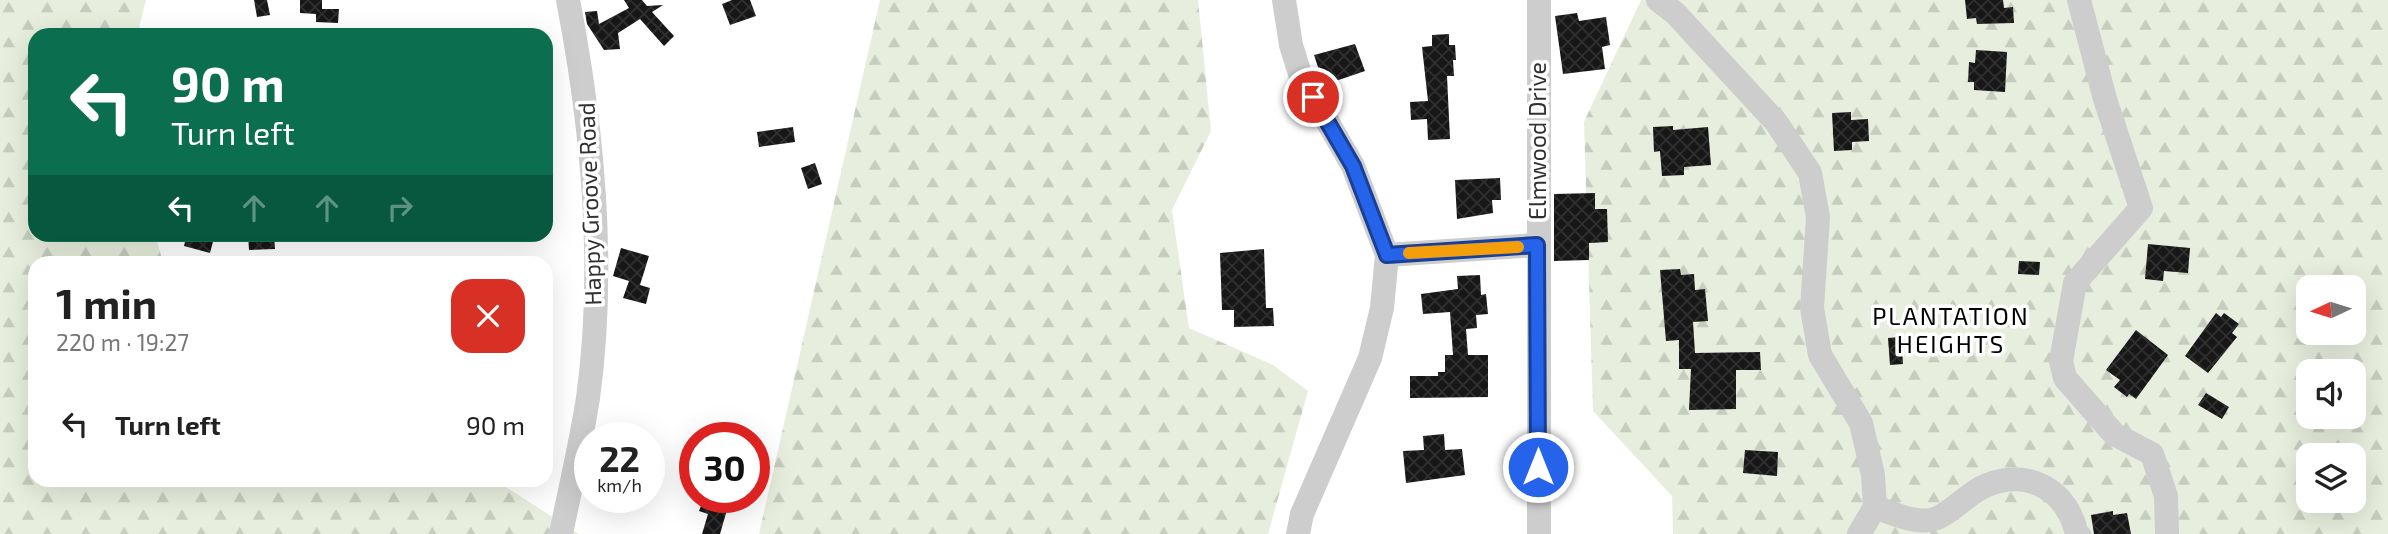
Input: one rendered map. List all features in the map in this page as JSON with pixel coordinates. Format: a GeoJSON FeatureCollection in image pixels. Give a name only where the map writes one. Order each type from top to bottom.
{"type":"FeatureCollection","features":[{"type":"Feature","properties":{"kind":"street","name":"Happy Groove Road"},"geometry":{"type":"LineString","coordinates":[[561,534],[588,397],[597,269],[586,92],[568,0]]}},
{"type":"Feature","properties":{"kind":"street"},"geometry":{"type":"LineString","coordinates":[[1284,0],[1291,46],[1300,74],[1353,166],[1387,255],[1382,308],[1370,358],[1301,514],[1298,534]]}},
{"type":"Feature","properties":{"kind":"street","name":"Elmwood Drive"},"geometry":{"type":"LineString","coordinates":[[1539,0],[1539,534]]}},
{"type":"Feature","properties":{"kind":"street"},"geometry":{"type":"LineString","coordinates":[[1658,0],[1675,13],[1776,122],[1810,173],[1818,217],[1812,308],[1820,355],[1861,423],[1873,475],[1875,507],[1859,534]]}},
{"type":"Feature","properties":{"kind":"street"},"geometry":{"type":"LineString","coordinates":[[2079,0],[2105,99],[2141,208],[2075,283],[2061,361],[2065,378],[2114,434],[2152,454],[2166,496],[2167,534]]}},
{"type":"Feature","properties":{"kind":"street"},"geometry":{"type":"LineString","coordinates":[[1387,255],[1537,245]]}},
{"type":"Feature","properties":{"kind":"street"},"geometry":{"type":"LineString","coordinates":[[1875,507],[1916,521],[1937,518],[1987,485],[2025,478],[2041,483],[2062,499],[2073,518],[2077,534]]}},
{"type":"Feature","properties":{"kind":"green space"},"geometry":{"type":"Polygon","coordinates":[[[0,0],[146,0],[139,28],[28,28],[28,242],[157,242],[161,256],[28,256],[28,487],[506,487],[579,534],[0,534],[0,0]]]}},
{"type":"Feature","properties":{"kind":"green space"},"geometry":{"type":"Polygon","coordinates":[[[880,0],[1198,0],[1211,131],[1172,210],[1189,328],[1273,365],[1308,391],[1268,534],[759,534],[764,513],[770,513],[770,485],[880,0]]]}},
{"type":"Feature","properties":{"kind":"green space"},"geometry":{"type":"Polygon","coordinates":[[[1641,0],[2388,0],[2388,534],[1673,534],[1672,496],[1593,411],[1584,122],[1641,0]]]}},
{"type":"Feature","properties":{"kind":"building"},"geometry":{"type":"Polygon","coordinates":[[[254,0],[267,0],[270,15],[257,17],[254,0]]]}},
{"type":"Feature","properties":{"kind":"building"},"geometry":{"type":"Polygon","coordinates":[[[300,0],[322,0],[322,9],[339,9],[338,23],[316,22],[316,14],[300,13],[300,0]]]}},
{"type":"Feature","properties":{"kind":"building"},"geometry":{"type":"Polygon","coordinates":[[[624,0],[642,0],[647,6],[663,5],[652,12],[674,36],[664,46],[640,19],[618,33],[620,49],[604,50],[587,24],[585,12],[597,11],[599,24],[629,8],[624,0]]]}},
{"type":"Feature","properties":{"kind":"building"},"geometry":{"type":"Polygon","coordinates":[[[732,0],[750,0],[756,16],[730,25],[722,4],[732,0]]]}},
{"type":"Feature","properties":{"kind":"building"},"geometry":{"type":"Polygon","coordinates":[[[1965,0],[2003,0],[2004,8],[2013,7],[2014,23],[1977,24],[1976,18],[1967,19],[1965,0]]]}},
{"type":"Feature","properties":{"kind":"building"},"geometry":{"type":"Polygon","coordinates":[[[1577,13],[1579,21],[1606,17],[1610,45],[1602,47],[1605,69],[1563,74],[1555,16],[1577,13]]]}},
{"type":"Feature","properties":{"kind":"building"},"geometry":{"type":"Polygon","coordinates":[[[1449,34],[1449,45],[1455,45],[1456,60],[1453,60],[1454,76],[1447,76],[1450,139],[1428,140],[1427,119],[1411,120],[1410,102],[1428,101],[1422,47],[1432,46],[1432,35],[1449,34]]]}},
{"type":"Feature","properties":{"kind":"building"},"geometry":{"type":"Polygon","coordinates":[[[1355,44],[1365,71],[1324,85],[1314,55],[1355,44]]]}},
{"type":"Feature","properties":{"kind":"building"},"geometry":{"type":"Polygon","coordinates":[[[1976,50],[2007,52],[2005,92],[1974,90],[1974,82],[1968,82],[1969,62],[1975,63],[1976,50]]]}},
{"type":"Feature","properties":{"kind":"building"},"geometry":{"type":"Polygon","coordinates":[[[1851,112],[1851,120],[1868,119],[1869,141],[1852,142],[1852,150],[1834,151],[1832,113],[1851,112]]]}},
{"type":"Feature","properties":{"kind":"building"},"geometry":{"type":"Polygon","coordinates":[[[1673,126],[1673,130],[1708,127],[1711,165],[1684,167],[1684,175],[1662,176],[1660,151],[1654,152],[1653,127],[1673,126]]]}},
{"type":"Feature","properties":{"kind":"building"},"geometry":{"type":"Polygon","coordinates":[[[793,127],[795,142],[759,147],[757,132],[793,127]]]}},
{"type":"Feature","properties":{"kind":"building"},"geometry":{"type":"Polygon","coordinates":[[[815,163],[822,184],[808,189],[801,168],[815,163]]]}},
{"type":"Feature","properties":{"kind":"building"},"geometry":{"type":"Polygon","coordinates":[[[1500,178],[1501,200],[1492,200],[1493,213],[1457,219],[1455,180],[1500,178]]]}},
{"type":"Feature","properties":{"kind":"building"},"geometry":{"type":"Polygon","coordinates":[[[1595,193],[1595,209],[1607,209],[1608,242],[1589,243],[1589,260],[1554,261],[1554,194],[1595,193]]]}},
{"type":"Feature","properties":{"kind":"building"},"geometry":{"type":"Polygon","coordinates":[[[185,242],[213,242],[210,253],[184,246],[185,242]]]}},
{"type":"Feature","properties":{"kind":"building"},"geometry":{"type":"Polygon","coordinates":[[[248,242],[275,242],[275,249],[249,250],[248,242]]]}},
{"type":"Feature","properties":{"kind":"building"},"geometry":{"type":"Polygon","coordinates":[[[2148,244],[2190,248],[2188,273],[2164,271],[2163,281],[2145,279],[2148,244]]]}},
{"type":"Feature","properties":{"kind":"building"},"geometry":{"type":"Polygon","coordinates":[[[621,248],[649,256],[640,285],[650,288],[646,304],[623,298],[629,281],[613,276],[621,248]]]}},
{"type":"Feature","properties":{"kind":"building"},"geometry":{"type":"Polygon","coordinates":[[[1264,249],[1266,308],[1273,308],[1274,326],[1234,327],[1234,310],[1222,310],[1220,253],[1264,249]]]}},
{"type":"Feature","properties":{"kind":"building"},"geometry":{"type":"Polygon","coordinates":[[[2019,261],[2040,262],[2039,275],[2018,274],[2019,261]]]}},
{"type":"Feature","properties":{"kind":"building"},"geometry":{"type":"Polygon","coordinates":[[[1680,269],[1681,275],[1694,274],[1695,290],[1705,289],[1708,321],[1693,322],[1695,353],[1760,352],[1761,370],[1736,370],[1736,409],[1689,410],[1691,369],[1679,369],[1679,340],[1666,341],[1660,270],[1680,269]]]}},
{"type":"Feature","properties":{"kind":"building"},"geometry":{"type":"Polygon","coordinates":[[[1480,275],[1481,295],[1486,294],[1488,314],[1476,315],[1477,328],[1466,329],[1468,355],[1488,355],[1488,397],[1410,398],[1410,376],[1438,376],[1438,372],[1445,372],[1445,355],[1453,355],[1450,312],[1423,314],[1421,294],[1458,289],[1457,276],[1480,275]]]}},
{"type":"Feature","properties":{"kind":"building"},"geometry":{"type":"Polygon","coordinates":[[[2216,313],[2221,317],[2224,313],[2239,324],[2232,333],[2237,337],[2208,373],[2185,356],[2216,313]]]}},
{"type":"Feature","properties":{"kind":"building"},"geometry":{"type":"Polygon","coordinates":[[[2136,330],[2168,355],[2136,399],[2129,394],[2127,397],[2114,387],[2120,380],[2106,370],[2136,330]]]}},
{"type":"Feature","properties":{"kind":"building"},"geometry":{"type":"Polygon","coordinates":[[[1901,337],[1903,364],[1890,365],[1888,338],[1901,337]]]}},
{"type":"Feature","properties":{"kind":"building"},"geometry":{"type":"Polygon","coordinates":[[[2206,393],[2229,407],[2222,419],[2198,405],[2206,393]]]}},
{"type":"Feature","properties":{"kind":"building"},"geometry":{"type":"Polygon","coordinates":[[[1444,434],[1445,450],[1462,449],[1465,475],[1406,483],[1403,451],[1424,450],[1423,436],[1444,434]]]}},
{"type":"Feature","properties":{"kind":"building"},"geometry":{"type":"Polygon","coordinates":[[[1745,450],[1778,452],[1777,476],[1743,473],[1745,450]]]}},
{"type":"Feature","properties":{"kind":"building"},"geometry":{"type":"Polygon","coordinates":[[[2113,511],[2113,515],[2127,513],[2131,534],[2094,534],[2091,515],[2113,511]]]}},
{"type":"Feature","properties":{"kind":"building"},"geometry":{"type":"Polygon","coordinates":[[[705,513],[726,513],[720,534],[702,534],[708,514],[705,513]]]}},
{"type":"Feature","properties":{"kind":"slow traffic"},"geometry":{"type":"LineString","coordinates":[[1409,253],[1518,247]]}},
{"type":"Feature","properties":{"kind":"district","name":"PLANTATION HEIGHTS"},"geometry":{"type":"Point","coordinates":[1951,331]}},
{"type":"Feature","properties":{"kind":"route"},"geometry":{"type":"LineString","coordinates":[[1313,97],[1353,166],[1387,255],[1537,245],[1538,467]]}}]}
